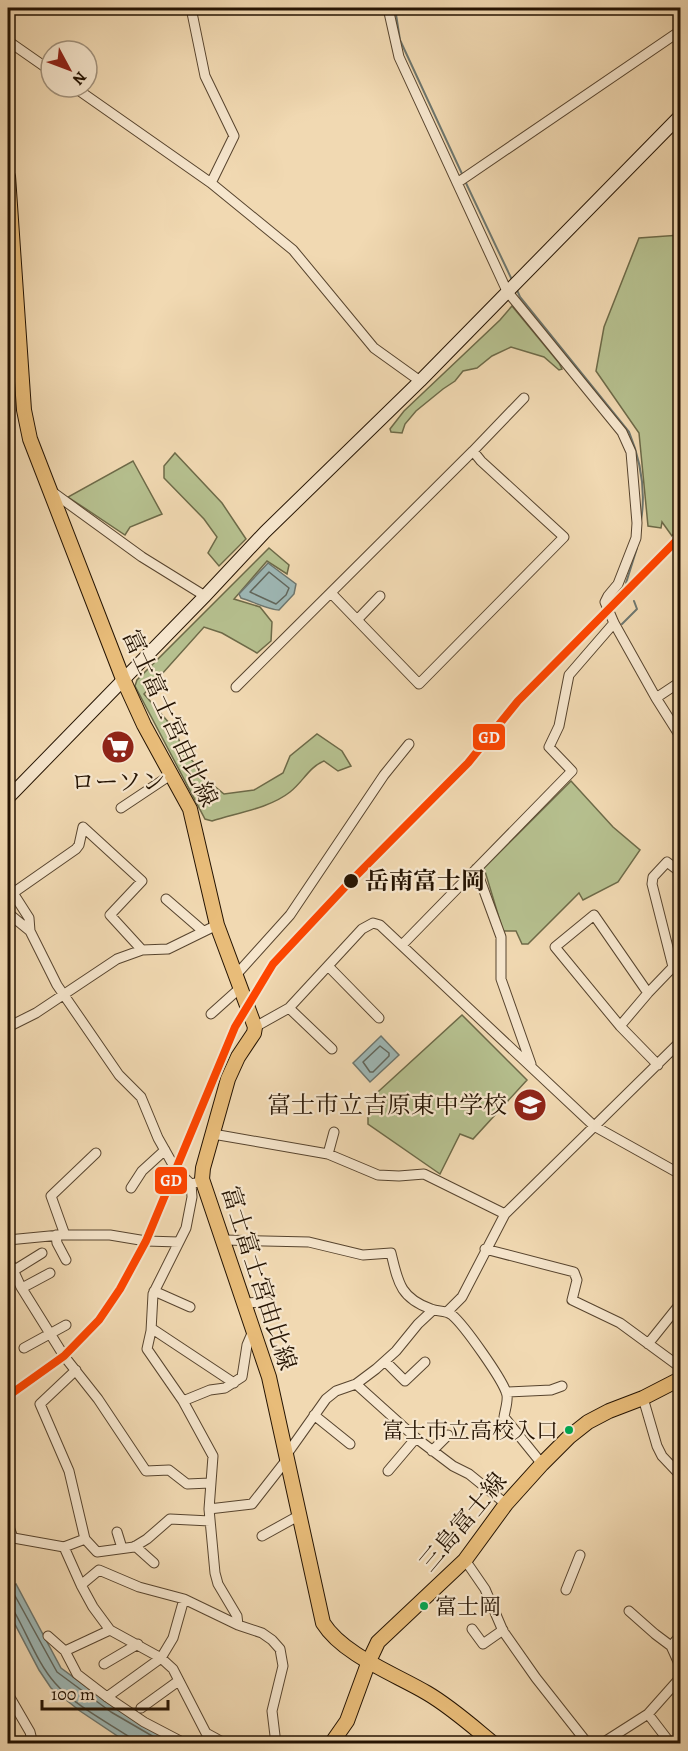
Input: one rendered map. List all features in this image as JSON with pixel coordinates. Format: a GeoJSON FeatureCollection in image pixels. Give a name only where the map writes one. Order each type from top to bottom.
{"type":"FeatureCollection","features":[{"type":"Feature","properties":{"kind":"main road","name":"富士富士宮由比線"},"geometry":{"type":"LineString","coordinates":[[8,177],[24,410],[30,439],[123,679],[144,725],[190,809],[217,925],[255,1027],[254,1033],[238,1057],[228,1079],[197,1183],[224,1240],[269,1377],[323,1623],[328,1631],[345,1646],[441,1702],[494,1743]]}},
{"type":"Feature","properties":{"kind":"main road","name":"三島富士線"},"geometry":{"type":"LineString","coordinates":[[333,1743],[347,1721],[378,1642],[465,1560],[506,1503],[542,1464],[588,1422],[681,1379]]}},
{"type":"Feature","properties":{"kind":"street"},"geometry":{"type":"LineString","coordinates":[[191,8],[205,76],[234,136],[210,183]]}},
{"type":"Feature","properties":{"kind":"street"},"geometry":{"type":"LineString","coordinates":[[388,8],[399,57],[507,291],[622,432],[631,452],[637,523],[636,538],[618,585],[605,602],[614,623],[656,698],[681,736]]}},
{"type":"Feature","properties":{"kind":"street"},"geometry":{"type":"LineString","coordinates":[[457,183],[681,31]]}},
{"type":"Feature","properties":{"kind":"street"},"geometry":{"type":"LineString","coordinates":[[8,40],[39,62]]}},
{"type":"Feature","properties":{"kind":"street"},"geometry":{"type":"LineString","coordinates":[[91,99],[210,183],[293,250],[374,348],[420,381]]}},
{"type":"Feature","properties":{"kind":"street"},"geometry":{"type":"LineString","coordinates":[[8,798],[265,532],[420,381],[681,116]]}},
{"type":"Feature","properties":{"kind":"street"},"geometry":{"type":"LineString","coordinates":[[236,687],[524,398]]}},
{"type":"Feature","properties":{"kind":"street"},"geometry":{"type":"LineString","coordinates":[[332,593],[419,684],[564,537],[473,451]]}},
{"type":"Feature","properties":{"kind":"street"},"geometry":{"type":"LineString","coordinates":[[49,489],[142,557],[205,596]]}},
{"type":"Feature","properties":{"kind":"street"},"geometry":{"type":"LineString","coordinates":[[357,620],[380,596]]}},
{"type":"Feature","properties":{"kind":"street"},"geometry":{"type":"LineString","coordinates":[[402,945],[572,771],[549,747],[559,726],[569,675],[614,623]]}},
{"type":"Feature","properties":{"kind":"street"},"geometry":{"type":"LineString","coordinates":[[656,698],[681,682]]}},
{"type":"Feature","properties":{"kind":"street"},"geometry":{"type":"LineString","coordinates":[[211,1014],[290,915],[384,775],[409,744]]}},
{"type":"Feature","properties":{"kind":"street"},"geometry":{"type":"LineString","coordinates":[[121,808],[172,774]]}},
{"type":"Feature","properties":{"kind":"street"},"geometry":{"type":"LineString","coordinates":[[142,951],[110,915],[142,881],[83,827],[76,849],[13,893],[28,918],[30,931],[44,961],[63,994],[119,1075],[141,1097],[176,1170],[197,1183],[186,1228],[154,1291],[147,1348],[183,1401],[213,1456],[209,1509],[215,1573],[218,1584],[237,1616],[238,1625]]}},
{"type":"Feature","properties":{"kind":"street"},"geometry":{"type":"LineString","coordinates":[[620,1026],[673,967],[652,884],[653,877],[667,862],[681,872]]}},
{"type":"Feature","properties":{"kind":"street"},"geometry":{"type":"LineString","coordinates":[[476,869],[501,937],[501,980],[532,1067]]}},
{"type":"Feature","properties":{"kind":"street"},"geometry":{"type":"LineString","coordinates":[[166,899],[203,931]]}},
{"type":"Feature","properties":{"kind":"street"},"geometry":{"type":"LineString","coordinates":[[8,913],[30,931]]}},
{"type":"Feature","properties":{"kind":"street"},"geometry":{"type":"LineString","coordinates":[[648,993],[594,915],[555,947],[620,1026],[658,1065]]}},
{"type":"Feature","properties":{"kind":"street"},"geometry":{"type":"LineString","coordinates":[[255,1027],[289,1008],[369,924],[380,925],[594,1126],[681,1174]]}},
{"type":"Feature","properties":{"kind":"street"},"geometry":{"type":"LineString","coordinates":[[8,1027],[36,1013],[117,959],[142,951],[168,949],[217,925]]}},
{"type":"Feature","properties":{"kind":"street"},"geometry":{"type":"LineString","coordinates":[[328,966],[379,1018]]}},
{"type":"Feature","properties":{"kind":"street"},"geometry":{"type":"LineString","coordinates":[[289,1008],[332,1049]]}},
{"type":"Feature","properties":{"kind":"street"},"geometry":{"type":"LineString","coordinates":[[447,1312],[462,1297],[505,1214],[681,1042]]}},
{"type":"Feature","properties":{"kind":"street"},"geometry":{"type":"LineString","coordinates":[[327,1154],[334,1132]]}},
{"type":"Feature","properties":{"kind":"street"},"geometry":{"type":"LineString","coordinates":[[213,1134],[327,1154],[378,1175],[424,1174],[505,1214]]}},
{"type":"Feature","properties":{"kind":"street"},"geometry":{"type":"LineString","coordinates":[[131,1188],[142,1172],[165,1150]]}},
{"type":"Feature","properties":{"kind":"street"},"geometry":{"type":"LineString","coordinates":[[66,1260],[57,1243],[60,1235],[51,1196],[96,1154]]}},
{"type":"Feature","properties":{"kind":"street"},"geometry":{"type":"LineString","coordinates":[[8,1240],[60,1235],[110,1235],[146,1241],[179,1242]]}},
{"type":"Feature","properties":{"kind":"street"},"geometry":{"type":"LineString","coordinates":[[224,1240],[309,1242],[363,1255],[391,1253],[397,1280],[403,1292],[412,1300],[433,1310],[452,1315],[473,1339],[506,1392],[504,1418],[542,1464]]}},
{"type":"Feature","properties":{"kind":"street"},"geometry":{"type":"LineString","coordinates":[[485,1250],[574,1272],[577,1280],[572,1300],[612,1318],[681,1367]]}},
{"type":"Feature","properties":{"kind":"street"},"geometry":{"type":"LineString","coordinates":[[13,1271],[42,1253]]}},
{"type":"Feature","properties":{"kind":"street"},"geometry":{"type":"LineString","coordinates":[[8,1259],[22,1288],[64,1356],[146,1471],[169,1470],[187,1484],[210,1484]]}},
{"type":"Feature","properties":{"kind":"street"},"geometry":{"type":"LineString","coordinates":[[22,1288],[50,1274]]}},
{"type":"Feature","properties":{"kind":"street"},"geometry":{"type":"LineString","coordinates":[[154,1291],[190,1307]]}},
{"type":"Feature","properties":{"kind":"street"},"geometry":{"type":"LineString","coordinates":[[245,1303],[268,1302]]}},
{"type":"Feature","properties":{"kind":"street"},"geometry":{"type":"LineString","coordinates":[[648,1344],[681,1304]]}},
{"type":"Feature","properties":{"kind":"street"},"geometry":{"type":"LineString","coordinates":[[209,1509],[252,1504],[326,1399],[336,1391],[356,1384],[385,1361],[433,1310]]}},
{"type":"Feature","properties":{"kind":"street"},"geometry":{"type":"LineString","coordinates":[[24,1348],[66,1325]]}},
{"type":"Feature","properties":{"kind":"street"},"geometry":{"type":"LineString","coordinates":[[150,1331],[154,1330],[234,1383]]}},
{"type":"Feature","properties":{"kind":"street"},"geometry":{"type":"LineString","coordinates":[[183,1401],[210,1390],[225,1388],[242,1377],[247,1345],[253,1331]]}},
{"type":"Feature","properties":{"kind":"street"},"geometry":{"type":"LineString","coordinates":[[385,1361],[405,1381],[424,1362]]}},
{"type":"Feature","properties":{"kind":"street"},"geometry":{"type":"LineString","coordinates":[[76,1370],[40,1404],[69,1471],[85,1539],[97,1552],[135,1546],[170,1519],[210,1521]]}},
{"type":"Feature","properties":{"kind":"street"},"geometry":{"type":"LineString","coordinates":[[356,1384],[432,1451],[468,1474],[506,1503]]}},
{"type":"Feature","properties":{"kind":"street"},"geometry":{"type":"LineString","coordinates":[[506,1392],[551,1390],[562,1386]]}},
{"type":"Feature","properties":{"kind":"street"},"geometry":{"type":"LineString","coordinates":[[643,1398],[657,1446],[662,1456],[681,1475]]}},
{"type":"Feature","properties":{"kind":"street"},"geometry":{"type":"LineString","coordinates":[[314,1415],[350,1444]]}},
{"type":"Feature","properties":{"kind":"street"},"geometry":{"type":"LineString","coordinates":[[432,1451],[448,1435]]}},
{"type":"Feature","properties":{"kind":"street"},"geometry":{"type":"LineString","coordinates":[[388,1471],[416,1438]]}},
{"type":"Feature","properties":{"kind":"street"},"geometry":{"type":"LineString","coordinates":[[262,1536],[300,1515]]}},
{"type":"Feature","properties":{"kind":"street"},"geometry":{"type":"LineString","coordinates":[[8,1524],[10,1538],[64,1547],[85,1539]]}},
{"type":"Feature","properties":{"kind":"street"},"geometry":{"type":"LineString","coordinates":[[117,1532],[122,1548]]}},
{"type":"Feature","properties":{"kind":"street"},"geometry":{"type":"LineString","coordinates":[[135,1546],[154,1563]]}},
{"type":"Feature","properties":{"kind":"street"},"geometry":{"type":"LineString","coordinates":[[64,1547],[93,1607],[110,1630],[161,1658],[172,1669],[206,1733],[226,1743]]}},
{"type":"Feature","properties":{"kind":"street"},"geometry":{"type":"LineString","coordinates":[[566,1590],[580,1555]]}},
{"type":"Feature","properties":{"kind":"street"},"geometry":{"type":"LineString","coordinates":[[465,1560],[485,1589],[503,1630],[536,1678],[588,1743]]}},
{"type":"Feature","properties":{"kind":"street"},"geometry":{"type":"LineString","coordinates":[[81,1585],[99,1570],[139,1587],[184,1599],[262,1634],[280,1649],[283,1666],[272,1711],[276,1743]]}},
{"type":"Feature","properties":{"kind":"street"},"geometry":{"type":"LineString","coordinates":[[106,1697],[161,1658],[173,1638],[184,1599]]}},
{"type":"Feature","properties":{"kind":"street"},"geometry":{"type":"LineString","coordinates":[[629,1611],[671,1646],[681,1666]]}},
{"type":"Feature","properties":{"kind":"street"},"geometry":{"type":"LineString","coordinates":[[471,1629],[483,1644],[503,1630]]}},
{"type":"Feature","properties":{"kind":"street"},"geometry":{"type":"LineString","coordinates":[[65,1651],[110,1630]]}},
{"type":"Feature","properties":{"kind":"street"},"geometry":{"type":"LineString","coordinates":[[48,1636],[65,1651],[77,1674],[106,1697],[144,1722],[186,1743]]}},
{"type":"Feature","properties":{"kind":"street"},"geometry":{"type":"LineString","coordinates":[[671,1646],[681,1636]]}},
{"type":"Feature","properties":{"kind":"street"},"geometry":{"type":"LineString","coordinates":[[104,1664],[138,1644]]}},
{"type":"Feature","properties":{"kind":"street"},"geometry":{"type":"LineString","coordinates":[[601,1743],[648,1714],[681,1678]]}},
{"type":"Feature","properties":{"kind":"street"},"geometry":{"type":"LineString","coordinates":[[141,1708],[177,1682]]}},
{"type":"Feature","properties":{"kind":"street"},"geometry":{"type":"LineString","coordinates":[[8,1698],[30,1732],[30,1742]]}},
{"type":"Feature","properties":{"kind":"street"},"geometry":{"type":"LineString","coordinates":[[648,1714],[671,1743]]}},
{"type":"Feature","properties":{"kind":"green space"},"geometry":{"type":"Polygon","coordinates":[[[680,235],[680,526],[672,536],[662,522],[661,528],[648,526],[639,433],[596,371],[604,327],[639,238],[680,235]]]}},
{"type":"Feature","properties":{"kind":"green space"},"geometry":{"type":"Polygon","coordinates":[[[512,306],[562,369],[559,370],[544,357],[511,347],[492,356],[477,368],[463,371],[455,381],[416,411],[405,424],[402,433],[391,432],[390,429],[404,411],[512,306]]]}},
{"type":"Feature","properties":{"kind":"green space"},"geometry":{"type":"Polygon","coordinates":[[[175,453],[222,503],[246,539],[219,566],[208,553],[217,537],[204,519],[164,478],[164,466],[175,453]]]}},
{"type":"Feature","properties":{"kind":"green space"},"geometry":{"type":"Polygon","coordinates":[[[133,461],[162,514],[130,527],[125,535],[68,497],[133,461]]]}},
{"type":"Feature","properties":{"kind":"green space"},"geometry":{"type":"Polygon","coordinates":[[[269,548],[289,565],[287,574],[267,561],[234,599],[260,607],[272,622],[271,641],[257,653],[222,633],[204,627],[144,694],[176,731],[181,746],[207,780],[224,794],[254,790],[283,773],[290,756],[317,734],[342,751],[351,766],[338,771],[324,761],[314,767],[295,788],[282,798],[212,821],[205,819],[135,686],[137,680],[269,548]]]}},
{"type":"Feature","properties":{"kind":"green space"},"geometry":{"type":"Polygon","coordinates":[[[571,781],[613,827],[640,850],[618,882],[583,900],[579,893],[528,944],[522,944],[516,931],[503,931],[484,868],[571,781]]]}},
{"type":"Feature","properties":{"kind":"green space"},"geometry":{"type":"Polygon","coordinates":[[[462,1015],[527,1080],[473,1139],[460,1134],[440,1174],[368,1124],[368,1101],[462,1015]]]}},
{"type":"Feature","properties":{"kind":"water"},"geometry":{"type":"Polygon","coordinates":[[[268,563],[296,584],[294,594],[279,610],[241,598],[239,594],[268,563]]]}},
{"type":"Feature","properties":{"kind":"water"},"geometry":{"type":"Polygon","coordinates":[[[381,1036],[399,1055],[370,1082],[353,1063],[381,1036]]]}},
{"type":"Feature","properties":{"kind":"water"},"geometry":{"type":"Polygon","coordinates":[[[8,1582],[10,1587],[16,1584],[61,1668],[114,1707],[179,1743],[128,1743],[80,1711],[51,1688],[8,1611],[8,1582]]]}},
{"type":"Feature","properties":{"kind":"waterway"},"geometry":{"type":"LineString","coordinates":[[395,8],[400,40],[463,176]]}},
{"type":"Feature","properties":{"kind":"waterway"},"geometry":{"type":"LineString","coordinates":[[465,181],[513,282]]}},
{"type":"Feature","properties":{"kind":"waterway"},"geometry":{"type":"LineString","coordinates":[[517,290],[520,297],[629,432],[637,454],[641,476],[643,498],[641,521]]}},
{"type":"Feature","properties":{"kind":"waterway"},"geometry":{"type":"LineString","coordinates":[[628,588],[626,583],[637,548]]}},
{"type":"Feature","properties":{"kind":"waterway"},"geometry":{"type":"LineString","coordinates":[[622,624],[637,609],[634,601]]}},
{"type":"Feature","properties":{"kind":"waterway"},"geometry":{"type":"LineString","coordinates":[[676,737],[680,745]]}},
{"type":"Feature","properties":{"kind":"transit line","name":"GD"},"geometry":{"type":"LineString","coordinates":[[8,1396],[64,1356],[99,1320],[120,1289],[146,1241],[235,1027],[273,964],[345,887],[468,763],[518,701],[680,537]]}},
{"type":"Feature","properties":{"kind":"place","name":"ローソン"},"geometry":{"type":"Point","coordinates":[118,747]}},
{"type":"Feature","properties":{"kind":"place","name":"岳南富士岡"},"geometry":{"type":"Point","coordinates":[351,881]}},
{"type":"Feature","properties":{"kind":"place","name":"富士市立吉原東中学校"},"geometry":{"type":"Point","coordinates":[530,1105]}},
{"type":"Feature","properties":{"kind":"place","name":"富士市立高校入口"},"geometry":{"type":"Point","coordinates":[569,1430]}},
{"type":"Feature","properties":{"kind":"place","name":"富士岡"},"geometry":{"type":"Point","coordinates":[424,1606]}}]}
